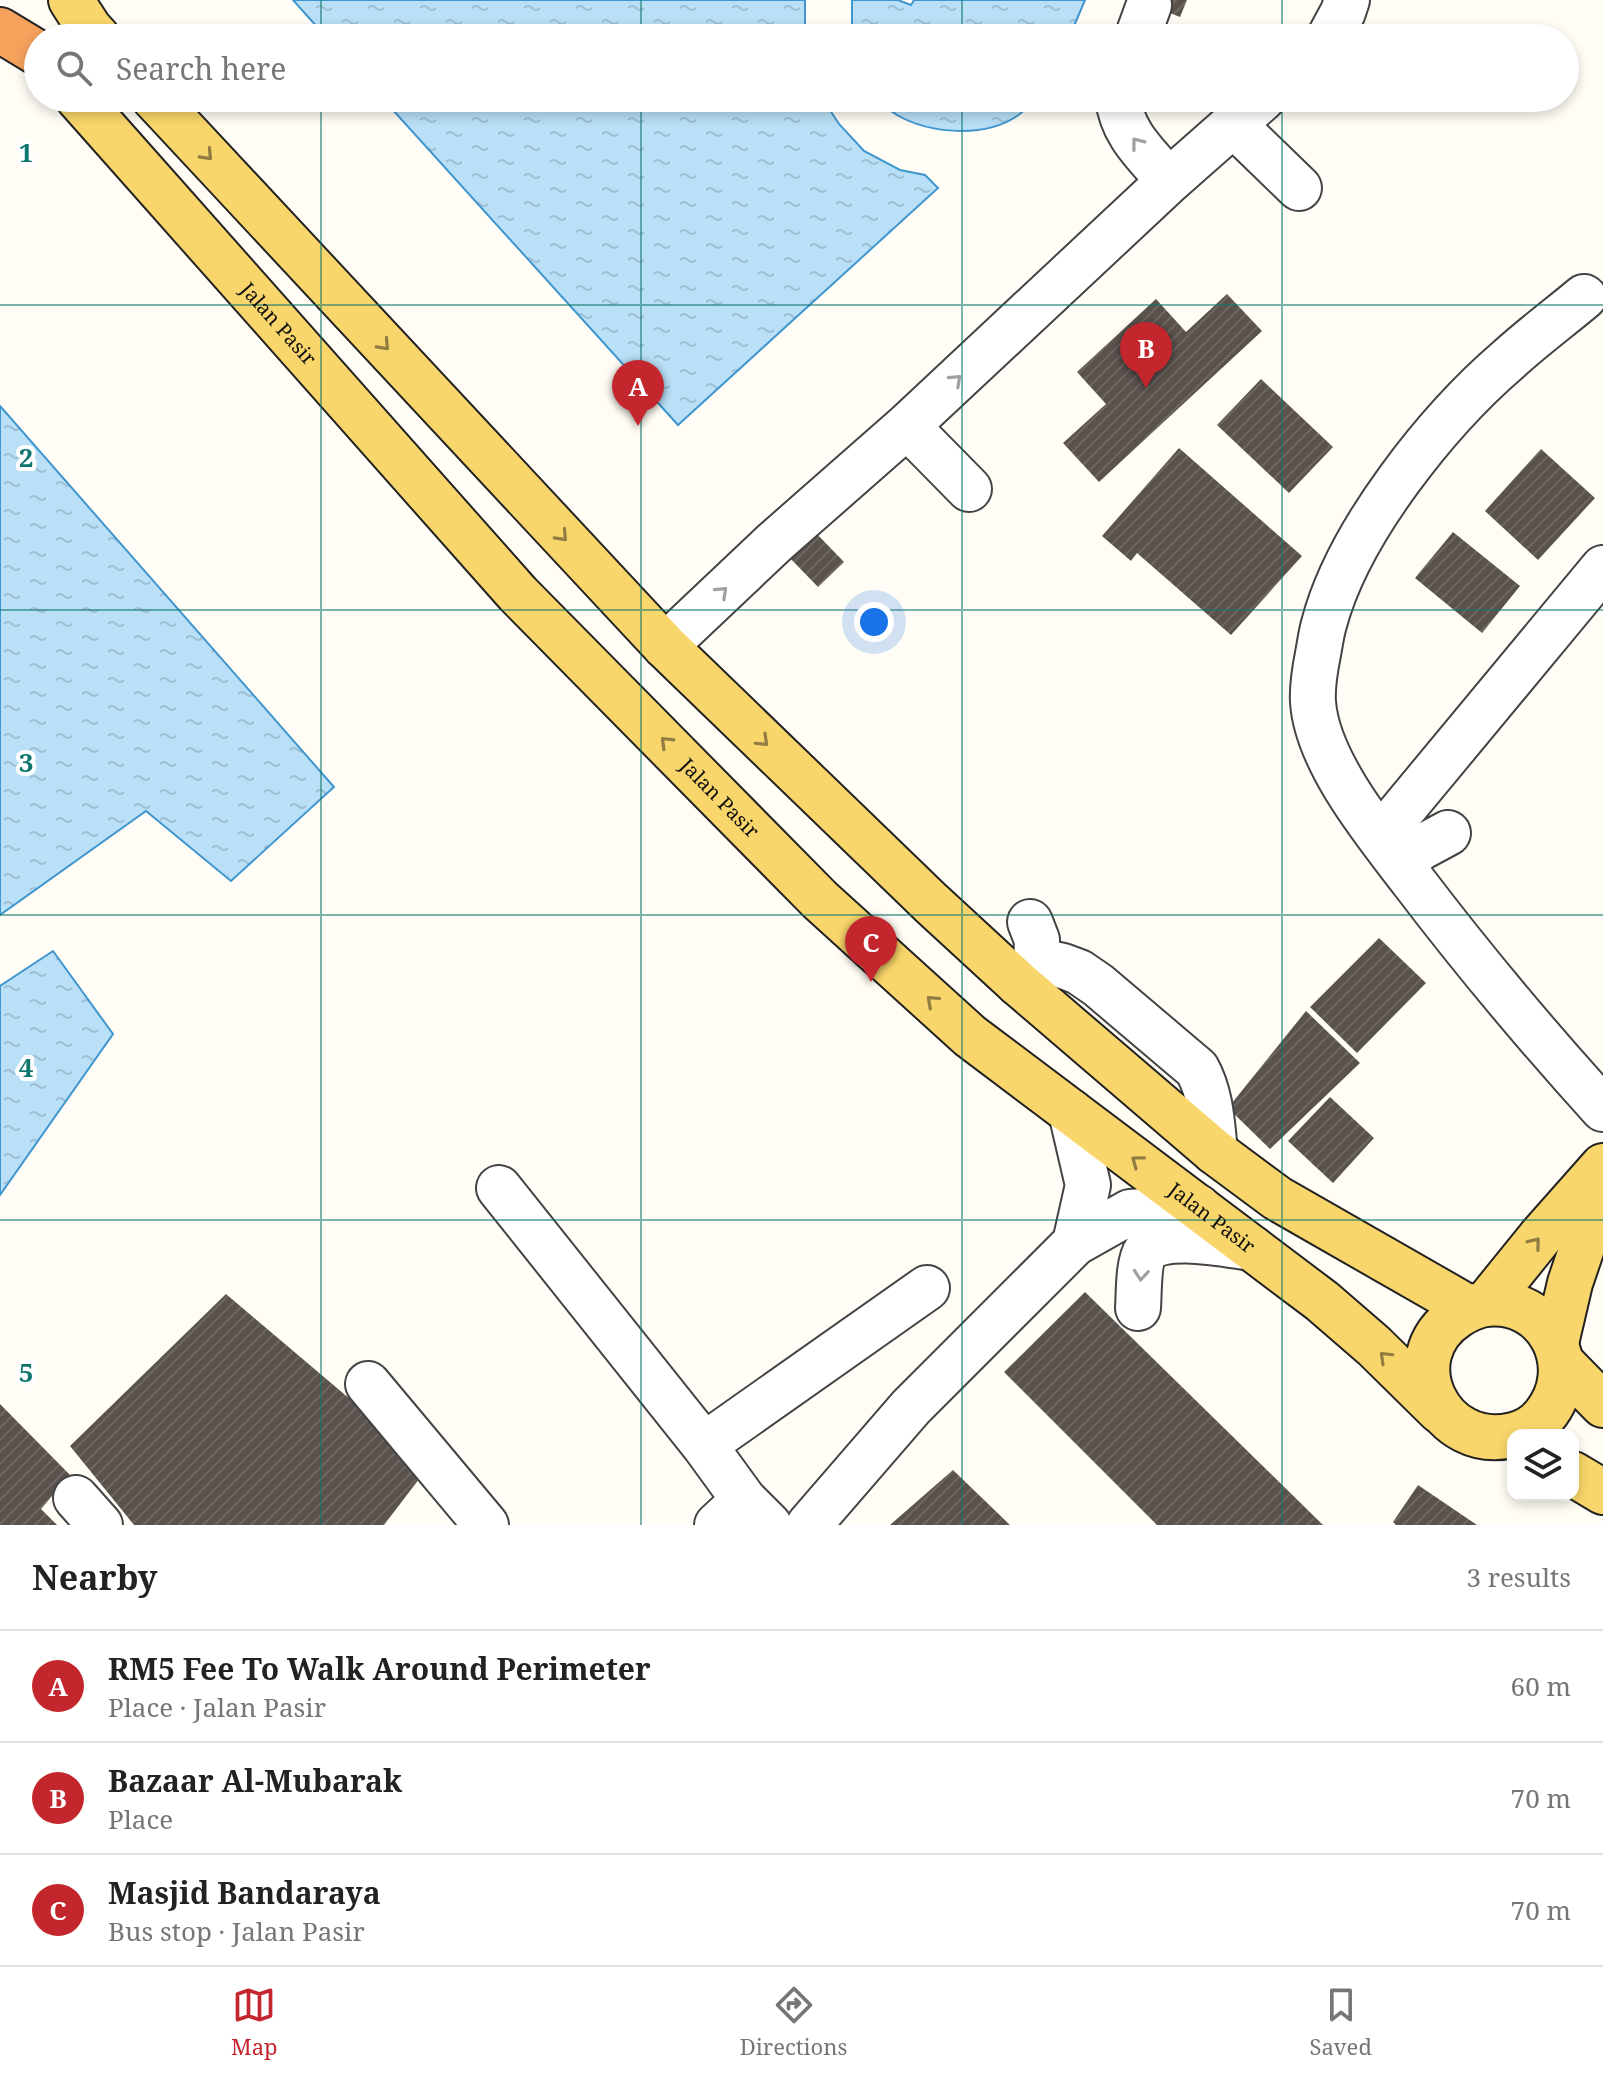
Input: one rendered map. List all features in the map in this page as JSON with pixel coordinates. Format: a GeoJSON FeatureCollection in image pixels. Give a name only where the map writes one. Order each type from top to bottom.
{"type":"FeatureCollection","features":[{"type":"Feature","properties":{"kind":"highway"},"geometry":{"type":"LineString","coordinates":[[0,30],[24,45]]}},
{"type":"Feature","properties":{"kind":"main road"},"geometry":{"type":"LineString","coordinates":[[71,0],[86,24]]}},
{"type":"Feature","properties":{"kind":"main road"},"geometry":{"type":"LineString","coordinates":[[0,10],[24,37]]}},
{"type":"Feature","properties":{"kind":"main road","name":"Jalan Pasir"},"geometry":{"type":"LineString","coordinates":[[90,112],[518,594],[820,900],[970,1036],[1322,1301],[1374,1346],[1440,1411]]}},
{"type":"Feature","properties":{"kind":"main road"},"geometry":{"type":"LineString","coordinates":[[167,112],[665,646],[931,903],[1027,974],[1215,1152],[1277,1198],[1385,1259],[1478,1306],[1508,1305],[1528,1312],[1544,1326],[1559,1353],[1603,1405]]}},
{"type":"Feature","properties":{"kind":"main road"},"geometry":{"type":"LineString","coordinates":[[1603,1166],[1478,1306],[1449,1322],[1434,1341],[1427,1365],[1430,1389],[1440,1411],[1457,1427],[1504,1439],[1521,1433],[1539,1421],[1553,1405],[1561,1385],[1559,1353],[1570,1283],[1603,1186]]}},
{"type":"Feature","properties":{"kind":"main road"},"geometry":{"type":"LineString","coordinates":[[1579,1478],[1603,1492]]}},
{"type":"Feature","properties":{"kind":"street"},"geometry":{"type":"LineString","coordinates":[[1337,24],[1347,0]]}},
{"type":"Feature","properties":{"kind":"street"},"geometry":{"type":"LineString","coordinates":[[1120,112],[1130,136],[1169,181]]}},
{"type":"Feature","properties":{"kind":"street"},"geometry":{"type":"LineString","coordinates":[[665,646],[1247,112]]}},
{"type":"Feature","properties":{"kind":"street"},"geometry":{"type":"LineString","coordinates":[[1249,112],[1299,188]]}},
{"type":"Feature","properties":{"kind":"street"},"geometry":{"type":"LineString","coordinates":[[1584,297],[1508,360],[1454,412],[1406,471],[1362,535],[1339,582],[1324,623],[1313,702],[1319,732],[1342,782],[1390,850],[1467,952],[1539,1039],[1603,1109]]}},
{"type":"Feature","properties":{"kind":"street"},"geometry":{"type":"LineString","coordinates":[[907,426],[969,489]]}},
{"type":"Feature","properties":{"kind":"street"},"geometry":{"type":"LineString","coordinates":[[1390,850],[1603,568]]}},
{"type":"Feature","properties":{"kind":"street"},"geometry":{"type":"LineString","coordinates":[[1390,850],[1422,847],[1448,833]]}},
{"type":"Feature","properties":{"kind":"street"},"geometry":{"type":"LineString","coordinates":[[1027,974],[1037,940],[1030,922]]}},
{"type":"Feature","properties":{"kind":"street"},"geometry":{"type":"LineString","coordinates":[[1071,1112],[1088,1185],[1075,1243]]}},
{"type":"Feature","properties":{"kind":"street"},"geometry":{"type":"LineString","coordinates":[[499,1188],[704,1445],[744,1517]]}},
{"type":"Feature","properties":{"kind":"street"},"geometry":{"type":"LineString","coordinates":[[809,1525],[911,1407],[1075,1243],[1130,1212],[1198,1207]]}},
{"type":"Feature","properties":{"kind":"street"},"geometry":{"type":"LineString","coordinates":[[1138,1308],[1142,1261],[1147,1250],[1158,1243],[1193,1240],[1252,1248]]}},
{"type":"Feature","properties":{"kind":"street"},"geometry":{"type":"LineString","coordinates":[[704,1445],[927,1288]]}},
{"type":"Feature","properties":{"kind":"street"},"geometry":{"type":"LineString","coordinates":[[368,1384],[486,1525]]}},
{"type":"Feature","properties":{"kind":"water"},"geometry":{"type":"Polygon","coordinates":[[[293,0],[805,0],[805,24],[314,24],[293,0]]]}},
{"type":"Feature","properties":{"kind":"water"},"geometry":{"type":"Polygon","coordinates":[[[852,0],[898,0],[911,5],[914,0],[1085,0],[1075,24],[852,24],[852,0]]]}},
{"type":"Feature","properties":{"kind":"water"},"geometry":{"type":"Polygon","coordinates":[[[395,112],[831,112],[864,151],[900,170],[925,175],[938,188],[678,425],[395,112]]]}},
{"type":"Feature","properties":{"kind":"water"},"geometry":{"type":"Polygon","coordinates":[[[1022,112],[989,128],[957,131],[925,126],[894,113],[1022,112]]]}},
{"type":"Feature","properties":{"kind":"water"},"geometry":{"type":"Polygon","coordinates":[[[0,406],[334,787],[231,881],[146,811],[0,915],[0,406]]]}},
{"type":"Feature","properties":{"kind":"water"},"geometry":{"type":"Polygon","coordinates":[[[53,951],[113,1034],[0,1195],[0,986],[53,951]]]}},
{"type":"Feature","properties":{"kind":"building"},"geometry":{"type":"Polygon","coordinates":[[[1137,0],[1187,0],[1180,17],[1137,0]]]}},
{"type":"Feature","properties":{"kind":"building"},"geometry":{"type":"Polygon","coordinates":[[[1227,294],[1262,331],[1099,482],[1063,443],[1106,404],[1077,372],[1156,299],[1186,332],[1227,294]]]}},
{"type":"Feature","properties":{"kind":"building"},"geometry":{"type":"Polygon","coordinates":[[[1261,379],[1333,447],[1289,493],[1217,425],[1261,379]]]}},
{"type":"Feature","properties":{"kind":"building"},"geometry":{"type":"Polygon","coordinates":[[[1179,448],[1302,556],[1231,635],[1137,553],[1131,561],[1102,536],[1179,448]]]}},
{"type":"Feature","properties":{"kind":"building"},"geometry":{"type":"Polygon","coordinates":[[[1541,449],[1595,498],[1538,560],[1485,511],[1541,449]]]}},
{"type":"Feature","properties":{"kind":"building"},"geometry":{"type":"Polygon","coordinates":[[[814,531],[844,562],[818,587],[788,556],[814,531]]]}},
{"type":"Feature","properties":{"kind":"building"},"geometry":{"type":"Polygon","coordinates":[[[1453,532],[1520,586],[1482,633],[1415,578],[1453,532]]]}},
{"type":"Feature","properties":{"kind":"building"},"geometry":{"type":"Polygon","coordinates":[[[1379,938],[1426,983],[1357,1053],[1310,1007],[1379,938]]]}},
{"type":"Feature","properties":{"kind":"building"},"geometry":{"type":"Polygon","coordinates":[[[1306,1011],[1360,1063],[1270,1149],[1228,1108],[1306,1011]]]}},
{"type":"Feature","properties":{"kind":"building"},"geometry":{"type":"Polygon","coordinates":[[[1330,1097],[1374,1138],[1333,1183],[1288,1141],[1330,1097]]]}},
{"type":"Feature","properties":{"kind":"building"},"geometry":{"type":"Polygon","coordinates":[[[1085,1292],[1323,1525],[1157,1525],[1004,1372],[1085,1292]]]}},
{"type":"Feature","properties":{"kind":"building"},"geometry":{"type":"Polygon","coordinates":[[[226,1294],[429,1466],[384,1525],[134,1525],[70,1446],[226,1294]]]}},
{"type":"Feature","properties":{"kind":"building"},"geometry":{"type":"Polygon","coordinates":[[[0,1404],[70,1475],[41,1509],[57,1525],[0,1525],[0,1404]]]}},
{"type":"Feature","properties":{"kind":"building"},"geometry":{"type":"Polygon","coordinates":[[[953,1470],[1010,1525],[890,1525],[953,1470]]]}},
{"type":"Feature","properties":{"kind":"building"},"geometry":{"type":"Polygon","coordinates":[[[1418,1485],[1477,1525],[1396,1525],[1393,1522],[1418,1485]]]}},
{"type":"Feature","properties":{"kind":"place","name":"Bazaar Al-Mubarak"},"geometry":{"type":"Point","coordinates":[1146,388]}},
{"type":"Feature","properties":{"kind":"place","name":"RM5 Fee To Walk Around Perimeter"},"geometry":{"type":"Point","coordinates":[638,426]}},
{"type":"Feature","properties":{"kind":"place","name":"Masjid Bandaraya"},"geometry":{"type":"Point","coordinates":[871,982]}}]}
